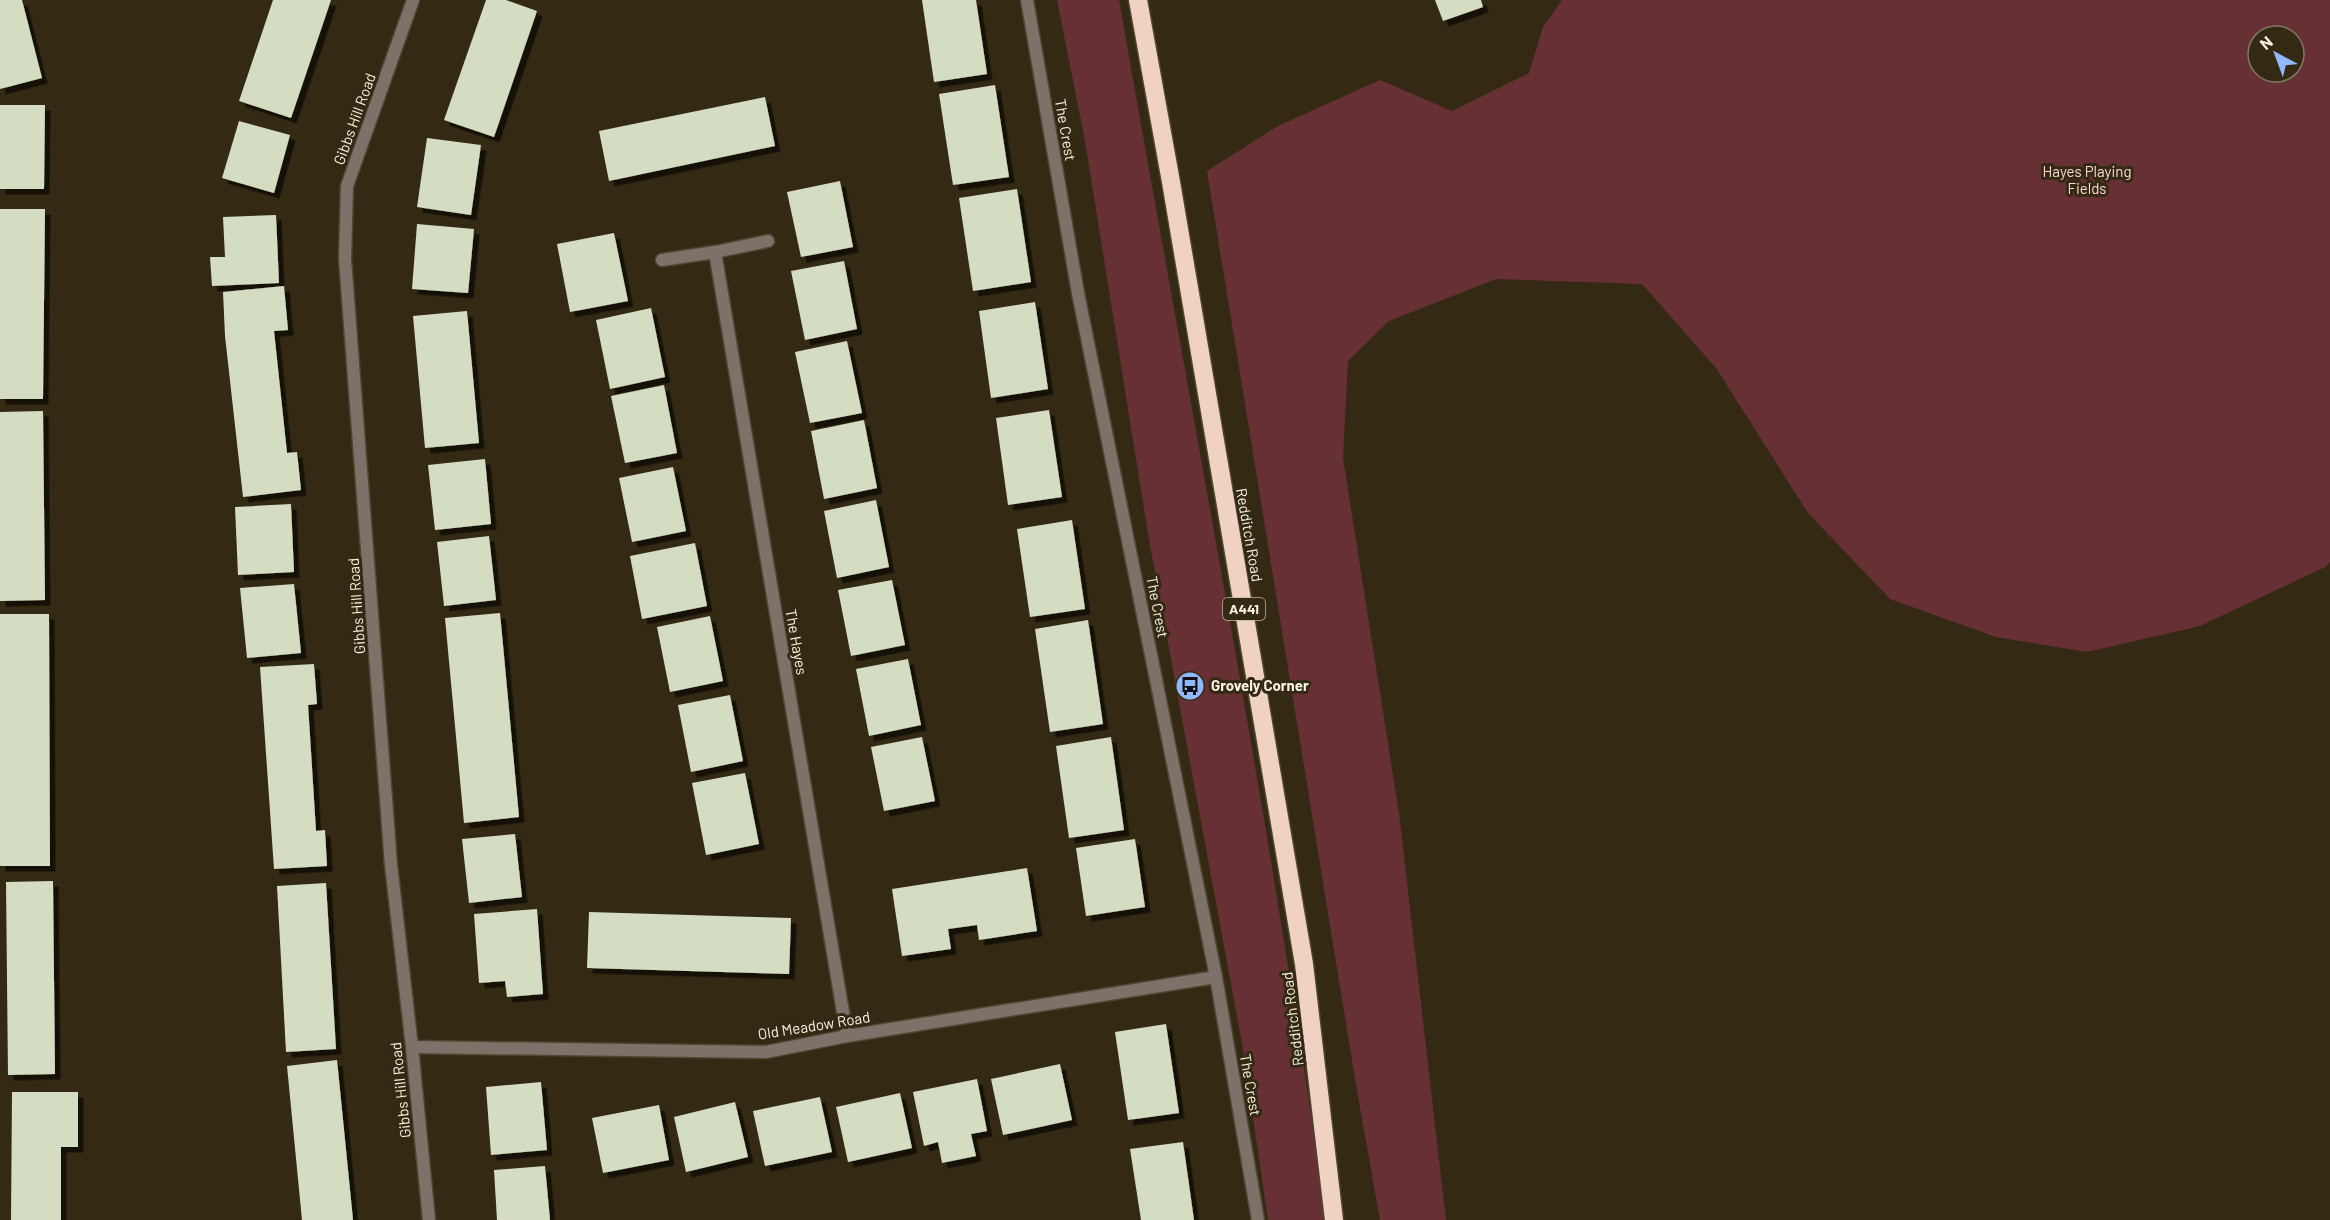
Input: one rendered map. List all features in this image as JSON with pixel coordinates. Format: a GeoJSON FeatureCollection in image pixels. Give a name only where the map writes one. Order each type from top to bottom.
{"type":"FeatureCollection","features":[{"type":"Feature","properties":{"kind":"highway","name":"Redditch Road"},"geometry":{"type":"LineString","coordinates":[[1138,0],[1304,964],[1334,1220]]}},
{"type":"Feature","properties":{"kind":"street","name":"Gibbs Hill Road"},"geometry":{"type":"LineString","coordinates":[[413,0],[347,186],[345,259],[391,865],[429,1220]]}},
{"type":"Feature","properties":{"kind":"street","name":"The Crest"},"geometry":{"type":"LineString","coordinates":[[1028,0],[1078,293],[1216,977],[1258,1220]]}},
{"type":"Feature","properties":{"kind":"street"},"geometry":{"type":"LineString","coordinates":[[662,260],[768,241]]}},
{"type":"Feature","properties":{"kind":"street","name":"The Hayes"},"geometry":{"type":"LineString","coordinates":[[715,252],[847,1036]]}},
{"type":"Feature","properties":{"kind":"street","name":"Old Meadow Road"},"geometry":{"type":"LineString","coordinates":[[412,1047],[766,1052],[847,1036],[1216,977]]}},
{"type":"Feature","properties":{"kind":"green space"},"geometry":{"type":"Polygon","coordinates":[[[1057,0],[1119,0],[1280,914],[1326,1220],[1268,1220],[1243,1049],[1149,540],[1085,141],[1057,0]]]}},
{"type":"Feature","properties":{"kind":"green space","name":"Hayes Playing Fields"},"geometry":{"type":"Polygon","coordinates":[[[1562,0],[2330,0],[2330,562],[2325,567],[2200,626],[2087,652],[1996,637],[1890,599],[1808,513],[1716,368],[1642,284],[1496,279],[1389,321],[1348,361],[1343,458],[1399,813],[1446,1220],[1380,1220],[1207,171],[1278,126],[1380,80],[1452,111],[1529,73],[1543,27],[1562,0]]]}},
{"type":"Feature","properties":{"kind":"building"},"geometry":{"type":"Polygon","coordinates":[[[0,0],[22,0],[42,78],[0,89],[0,0]]]}},
{"type":"Feature","properties":{"kind":"building"},"geometry":{"type":"Polygon","coordinates":[[[273,0],[331,0],[291,118],[239,101],[273,0]]]}},
{"type":"Feature","properties":{"kind":"building"},"geometry":{"type":"Polygon","coordinates":[[[486,0],[506,0],[537,11],[494,137],[444,120],[486,0]]]}},
{"type":"Feature","properties":{"kind":"building"},"geometry":{"type":"Polygon","coordinates":[[[922,0],[976,0],[987,74],[934,82],[922,0]]]}},
{"type":"Feature","properties":{"kind":"building"},"geometry":{"type":"Polygon","coordinates":[[[1435,0],[1481,0],[1483,7],[1443,21],[1435,0]]]}},
{"type":"Feature","properties":{"kind":"building"},"geometry":{"type":"Polygon","coordinates":[[[995,85],[1009,177],[953,185],[939,94],[995,85]]]}},
{"type":"Feature","properties":{"kind":"building"},"geometry":{"type":"Polygon","coordinates":[[[765,97],[775,146],[609,181],[599,131],[765,97]]]}},
{"type":"Feature","properties":{"kind":"building"},"geometry":{"type":"Polygon","coordinates":[[[0,105],[45,105],[44,189],[0,189],[0,105]]]}},
{"type":"Feature","properties":{"kind":"building"},"geometry":{"type":"Polygon","coordinates":[[[239,121],[290,135],[274,193],[222,178],[239,121]]]}},
{"type":"Feature","properties":{"kind":"building"},"geometry":{"type":"Polygon","coordinates":[[[427,138],[481,145],[471,215],[417,207],[427,138]]]}},
{"type":"Feature","properties":{"kind":"building"},"geometry":{"type":"Polygon","coordinates":[[[840,181],[853,247],[801,257],[787,192],[840,181]]]}},
{"type":"Feature","properties":{"kind":"building"},"geometry":{"type":"Polygon","coordinates":[[[1017,189],[1031,282],[973,291],[959,198],[1017,189]]]}},
{"type":"Feature","properties":{"kind":"building"},"geometry":{"type":"Polygon","coordinates":[[[0,209],[45,209],[43,399],[0,399],[0,209]]]}},
{"type":"Feature","properties":{"kind":"building"},"geometry":{"type":"Polygon","coordinates":[[[276,215],[279,283],[212,286],[210,257],[225,257],[223,217],[276,215]]]}},
{"type":"Feature","properties":{"kind":"building"},"geometry":{"type":"Polygon","coordinates":[[[417,224],[474,229],[468,293],[412,289],[417,224]]]}},
{"type":"Feature","properties":{"kind":"building"},"geometry":{"type":"Polygon","coordinates":[[[614,233],[628,301],[570,312],[557,244],[614,233]]]}},
{"type":"Feature","properties":{"kind":"building"},"geometry":{"type":"Polygon","coordinates":[[[844,261],[857,329],[805,340],[791,271],[844,261]]]}},
{"type":"Feature","properties":{"kind":"building"},"geometry":{"type":"Polygon","coordinates":[[[284,286],[288,330],[274,331],[287,453],[297,452],[301,490],[243,497],[225,336],[223,292],[284,286]]]}},
{"type":"Feature","properties":{"kind":"building"},"geometry":{"type":"Polygon","coordinates":[[[1035,302],[1048,389],[991,398],[979,311],[1035,302]]]}},
{"type":"Feature","properties":{"kind":"building"},"geometry":{"type":"Polygon","coordinates":[[[651,308],[665,377],[610,389],[596,320],[651,308]]]}},
{"type":"Feature","properties":{"kind":"building"},"geometry":{"type":"Polygon","coordinates":[[[467,311],[479,443],[425,448],[413,316],[467,311]]]}},
{"type":"Feature","properties":{"kind":"building"},"geometry":{"type":"Polygon","coordinates":[[[847,341],[862,413],[810,423],[795,352],[847,341]]]}},
{"type":"Feature","properties":{"kind":"building"},"geometry":{"type":"Polygon","coordinates":[[[664,385],[677,453],[625,463],[611,396],[664,385]]]}},
{"type":"Feature","properties":{"kind":"building"},"geometry":{"type":"Polygon","coordinates":[[[1049,410],[1062,497],[1008,505],[996,418],[1049,410]]]}},
{"type":"Feature","properties":{"kind":"building"},"geometry":{"type":"Polygon","coordinates":[[[43,411],[45,600],[0,601],[0,412],[43,411]]]}},
{"type":"Feature","properties":{"kind":"building"},"geometry":{"type":"Polygon","coordinates":[[[864,420],[877,488],[824,499],[811,431],[864,420]]]}},
{"type":"Feature","properties":{"kind":"building"},"geometry":{"type":"Polygon","coordinates":[[[485,459],[491,524],[435,530],[428,465],[485,459]]]}},
{"type":"Feature","properties":{"kind":"building"},"geometry":{"type":"Polygon","coordinates":[[[673,467],[686,531],[632,542],[619,478],[673,467]]]}},
{"type":"Feature","properties":{"kind":"building"},"geometry":{"type":"Polygon","coordinates":[[[876,500],[889,567],[837,578],[824,511],[876,500]]]}},
{"type":"Feature","properties":{"kind":"building"},"geometry":{"type":"Polygon","coordinates":[[[291,504],[294,572],[238,575],[235,507],[291,504]]]}},
{"type":"Feature","properties":{"kind":"building"},"geometry":{"type":"Polygon","coordinates":[[[1072,520],[1085,609],[1030,617],[1017,529],[1072,520]]]}},
{"type":"Feature","properties":{"kind":"building"},"geometry":{"type":"Polygon","coordinates":[[[489,536],[496,600],[444,606],[437,542],[489,536]]]}},
{"type":"Feature","properties":{"kind":"building"},"geometry":{"type":"Polygon","coordinates":[[[695,543],[707,606],[642,619],[630,556],[695,543]]]}},
{"type":"Feature","properties":{"kind":"building"},"geometry":{"type":"Polygon","coordinates":[[[892,580],[905,645],[851,656],[838,590],[892,580]]]}},
{"type":"Feature","properties":{"kind":"building"},"geometry":{"type":"Polygon","coordinates":[[[294,584],[301,653],[247,658],[240,588],[294,584]]]}},
{"type":"Feature","properties":{"kind":"building"},"geometry":{"type":"Polygon","coordinates":[[[500,613],[519,817],[464,823],[445,618],[500,613]]]}},
{"type":"Feature","properties":{"kind":"building"},"geometry":{"type":"Polygon","coordinates":[[[0,614],[49,614],[50,866],[0,866],[0,614]]]}},
{"type":"Feature","properties":{"kind":"building"},"geometry":{"type":"Polygon","coordinates":[[[710,616],[723,681],[670,692],[657,627],[710,616]]]}},
{"type":"Feature","properties":{"kind":"building"},"geometry":{"type":"Polygon","coordinates":[[[1088,620],[1103,724],[1050,732],[1035,629],[1088,620]]]}},
{"type":"Feature","properties":{"kind":"building"},"geometry":{"type":"Polygon","coordinates":[[[908,659],[921,725],[869,736],[856,669],[908,659]]]}},
{"type":"Feature","properties":{"kind":"building"},"geometry":{"type":"Polygon","coordinates":[[[314,664],[317,704],[308,705],[316,831],[325,830],[327,866],[274,869],[260,667],[314,664]]]}},
{"type":"Feature","properties":{"kind":"building"},"geometry":{"type":"Polygon","coordinates":[[[730,695],[743,761],[691,772],[678,705],[730,695]]]}},
{"type":"Feature","properties":{"kind":"building"},"geometry":{"type":"Polygon","coordinates":[[[922,737],[935,801],[884,811],[871,747],[922,737]]]}},
{"type":"Feature","properties":{"kind":"building"},"geometry":{"type":"Polygon","coordinates":[[[1111,737],[1124,830],[1069,838],[1056,746],[1111,737]]]}},
{"type":"Feature","properties":{"kind":"building"},"geometry":{"type":"Polygon","coordinates":[[[745,773],[759,844],[706,855],[692,783],[745,773]]]}},
{"type":"Feature","properties":{"kind":"building"},"geometry":{"type":"Polygon","coordinates":[[[515,834],[522,897],[469,903],[462,839],[515,834]]]}},
{"type":"Feature","properties":{"kind":"building"},"geometry":{"type":"Polygon","coordinates":[[[1135,839],[1145,907],[1086,916],[1076,848],[1135,839]]]}},
{"type":"Feature","properties":{"kind":"building"},"geometry":{"type":"Polygon","coordinates":[[[1027,868],[1037,931],[979,940],[977,925],[948,929],[951,949],[902,956],[892,889],[1027,868]]]}},
{"type":"Feature","properties":{"kind":"building"},"geometry":{"type":"Polygon","coordinates":[[[53,881],[55,1074],[8,1075],[6,882],[53,881]]]}},
{"type":"Feature","properties":{"kind":"building"},"geometry":{"type":"Polygon","coordinates":[[[326,883],[336,1049],[286,1052],[277,886],[326,883]]]}},
{"type":"Feature","properties":{"kind":"building"},"geometry":{"type":"Polygon","coordinates":[[[537,909],[543,994],[507,997],[505,981],[479,983],[474,914],[537,909]]]}},
{"type":"Feature","properties":{"kind":"building"},"geometry":{"type":"Polygon","coordinates":[[[589,912],[791,918],[789,974],[587,968],[589,912]]]}},
{"type":"Feature","properties":{"kind":"building"},"geometry":{"type":"Polygon","coordinates":[[[1166,1024],[1179,1113],[1128,1120],[1115,1032],[1166,1024]]]}},
{"type":"Feature","properties":{"kind":"building"},"geometry":{"type":"Polygon","coordinates":[[[337,1060],[353,1220],[302,1220],[287,1066],[337,1060]]]}},
{"type":"Feature","properties":{"kind":"building"},"geometry":{"type":"Polygon","coordinates":[[[1060,1064],[1072,1120],[1003,1135],[991,1079],[1060,1064]]]}},
{"type":"Feature","properties":{"kind":"building"},"geometry":{"type":"Polygon","coordinates":[[[977,1079],[987,1131],[971,1134],[976,1156],[942,1163],[938,1142],[924,1146],[913,1092],[977,1079]]]}},
{"type":"Feature","properties":{"kind":"building"},"geometry":{"type":"Polygon","coordinates":[[[541,1082],[547,1150],[491,1155],[486,1087],[541,1082]]]}},
{"type":"Feature","properties":{"kind":"building"},"geometry":{"type":"Polygon","coordinates":[[[12,1092],[78,1092],[78,1147],[61,1147],[61,1220],[11,1220],[12,1092]]]}},
{"type":"Feature","properties":{"kind":"building"},"geometry":{"type":"Polygon","coordinates":[[[900,1093],[912,1148],[848,1162],[836,1107],[900,1093]]]}},
{"type":"Feature","properties":{"kind":"building"},"geometry":{"type":"Polygon","coordinates":[[[820,1097],[832,1152],[765,1166],[753,1111],[820,1097]]]}},
{"type":"Feature","properties":{"kind":"building"},"geometry":{"type":"Polygon","coordinates":[[[735,1102],[748,1157],[686,1172],[674,1117],[735,1102]]]}},
{"type":"Feature","properties":{"kind":"building"},"geometry":{"type":"Polygon","coordinates":[[[659,1105],[669,1160],[603,1173],[592,1118],[659,1105]]]}},
{"type":"Feature","properties":{"kind":"building"},"geometry":{"type":"Polygon","coordinates":[[[1183,1142],[1194,1220],[1141,1220],[1130,1149],[1183,1142]]]}},
{"type":"Feature","properties":{"kind":"building"},"geometry":{"type":"Polygon","coordinates":[[[545,1166],[550,1220],[497,1220],[494,1170],[545,1166]]]}},
{"type":"Feature","properties":{"kind":"place","name":"Grovely Corner"},"geometry":{"type":"Point","coordinates":[1190,686]}}]}
